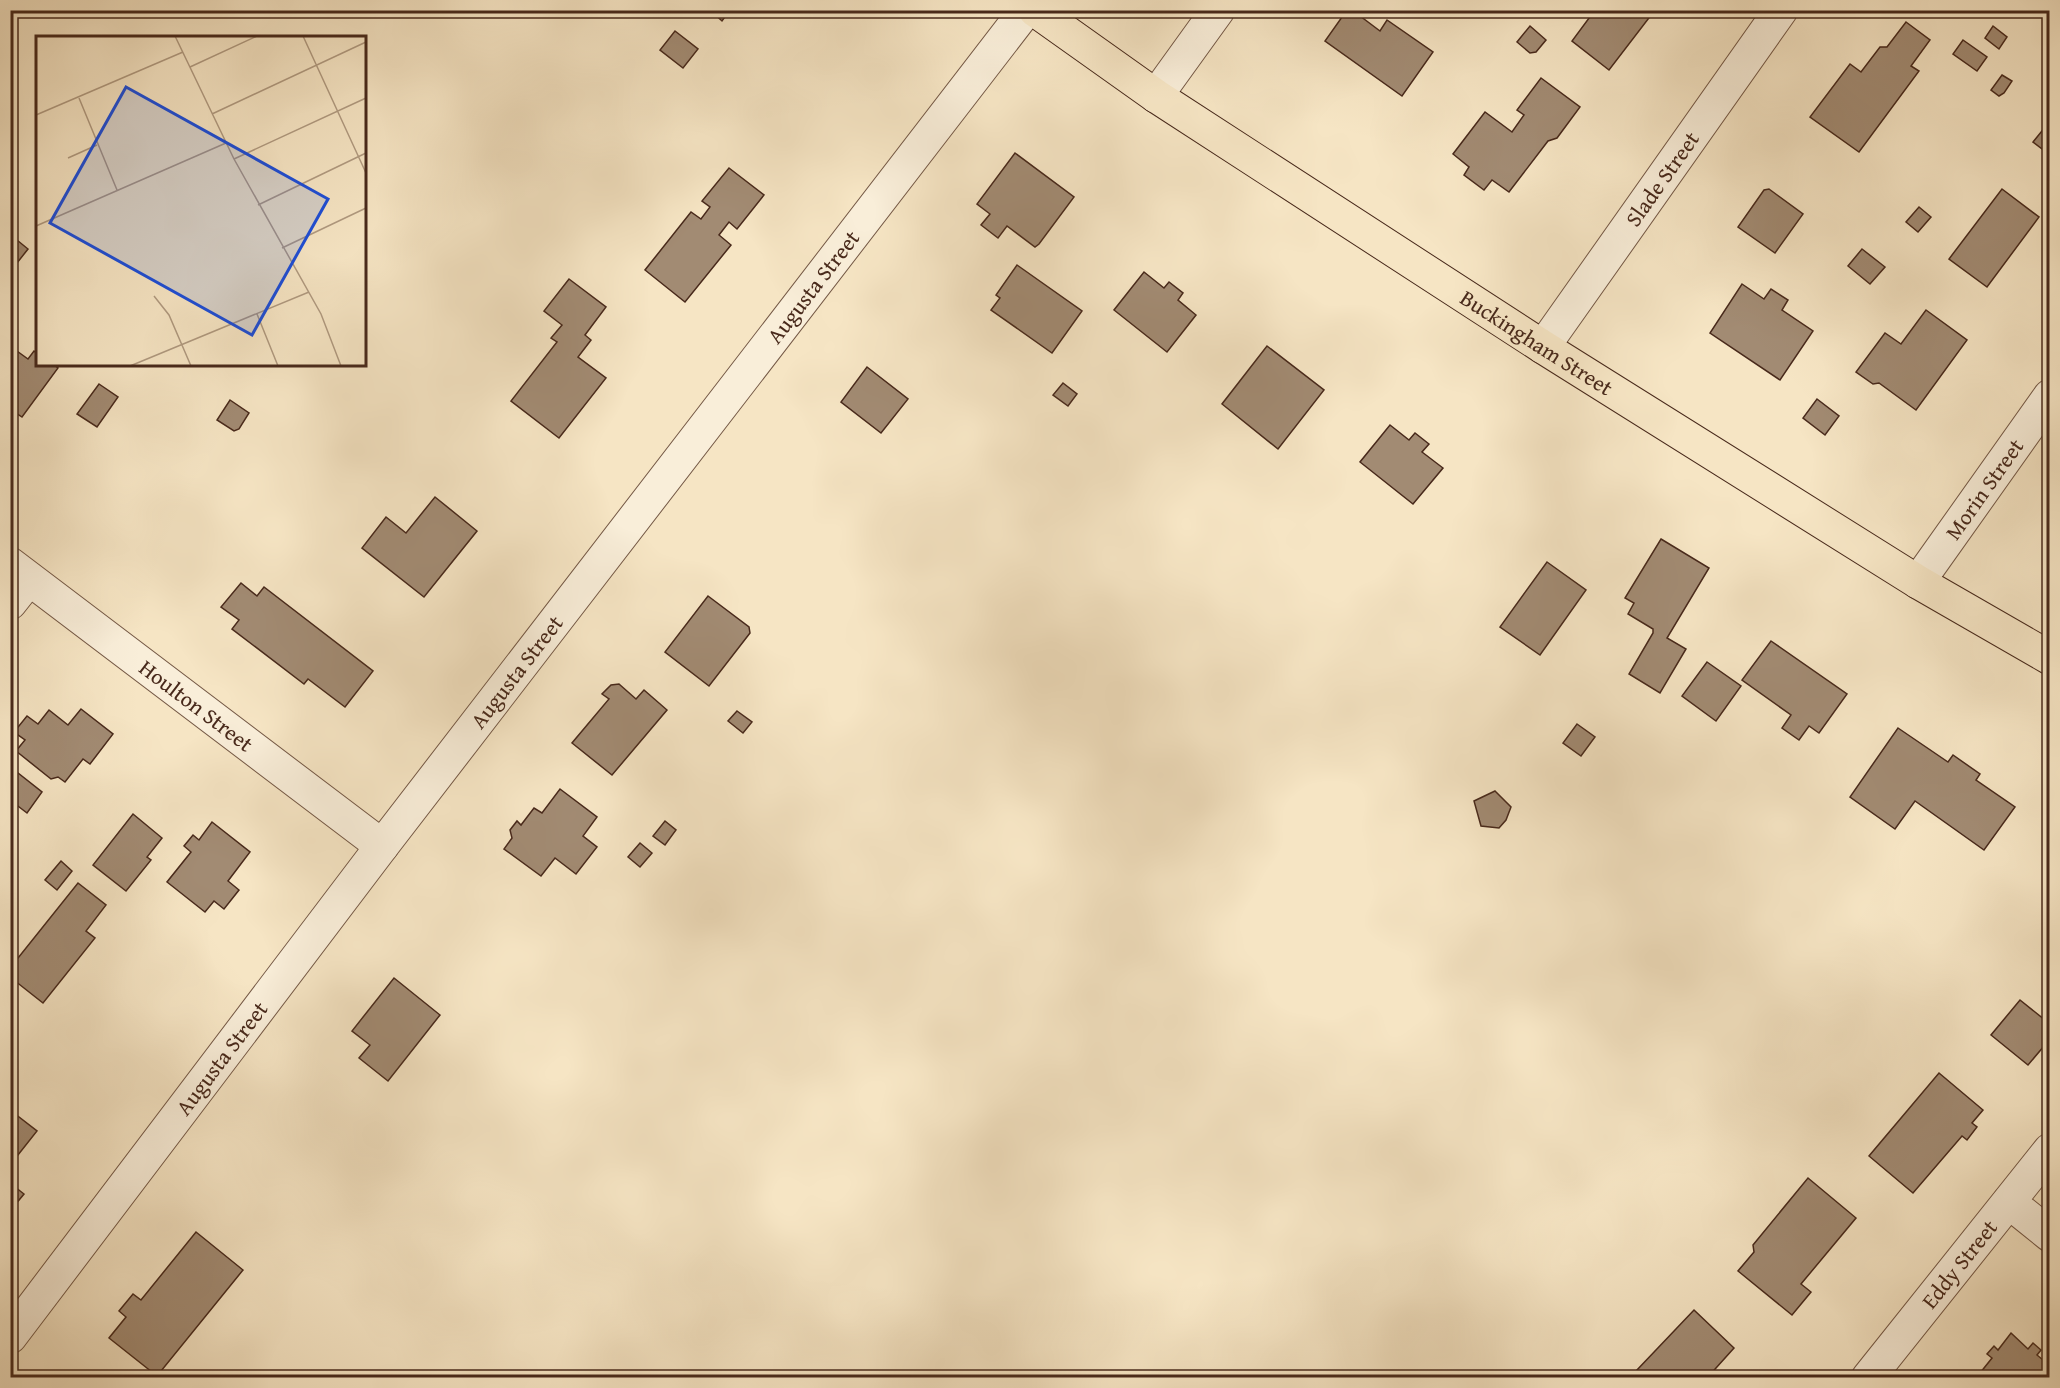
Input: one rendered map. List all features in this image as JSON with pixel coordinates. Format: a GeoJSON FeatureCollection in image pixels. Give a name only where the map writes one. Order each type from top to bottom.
{"type":"FeatureCollection","features":[{"type":"Feature","properties":{"kind":"main road","name":"Buckingham Street"},"geometry":{"type":"LineString","coordinates":[[1035,10],[1156,96],[1543,347],[1918,582],[2049,658]]}},
{"type":"Feature","properties":{"kind":"street","name":"Augusta Street"},"geometry":{"type":"LineString","coordinates":[[10,1337],[382,846],[1026,10]]}},
{"type":"Feature","properties":{"kind":"street"},"geometry":{"type":"LineString","coordinates":[[1156,96],[1218,10]]}},
{"type":"Feature","properties":{"kind":"street","name":"Slade Street"},"geometry":{"type":"LineString","coordinates":[[1543,347],[1781,10]]}},
{"type":"Feature","properties":{"kind":"street","name":"Morin Street"},"geometry":{"type":"LineString","coordinates":[[1918,582],[2049,396]]}},
{"type":"Feature","properties":{"kind":"street","name":"Houlton Street"},"geometry":{"type":"LineString","coordinates":[[17,582],[382,846]]}},
{"type":"Feature","properties":{"kind":"street","name":"Eddy Street"},"geometry":{"type":"LineString","coordinates":[[1868,1377],[2049,1150]]}},
{"type":"Feature","properties":{"kind":"street"},"geometry":{"type":"LineString","coordinates":[[2009,1202],[2049,1235]]}},
{"type":"Feature","properties":{"kind":"building"},"geometry":{"type":"Polygon","coordinates":[[[710,10],[730,10],[722,21],[710,10]]]}},
{"type":"Feature","properties":{"kind":"building"},"geometry":{"type":"Polygon","coordinates":[[[1347,10],[1352,10],[1380,31],[1387,20],[1433,52],[1402,96],[1325,41],[1347,10]]]}},
{"type":"Feature","properties":{"kind":"building"},"geometry":{"type":"Polygon","coordinates":[[[1595,10],[1655,10],[1609,70],[1572,41],[1595,10]]]}},
{"type":"Feature","properties":{"kind":"building"},"geometry":{"type":"Polygon","coordinates":[[[1906,22],[1930,40],[1911,66],[1919,71],[1859,152],[1810,117],[1850,64],[1861,72],[1880,47],[1887,47],[1906,22]]]}},
{"type":"Feature","properties":{"kind":"building"},"geometry":{"type":"Polygon","coordinates":[[[1530,26],[1546,40],[1536,52],[1530,53],[1517,42],[1530,26]]]}},
{"type":"Feature","properties":{"kind":"building"},"geometry":{"type":"Polygon","coordinates":[[[1993,26],[2007,37],[1999,49],[1985,38],[1993,26]]]}},
{"type":"Feature","properties":{"kind":"building"},"geometry":{"type":"Polygon","coordinates":[[[675,31],[698,49],[683,68],[660,50],[675,31]]]}},
{"type":"Feature","properties":{"kind":"building"},"geometry":{"type":"Polygon","coordinates":[[[1963,40],[1987,57],[1977,71],[1953,54],[1963,40]]]}},
{"type":"Feature","properties":{"kind":"building"},"geometry":{"type":"Polygon","coordinates":[[[2002,75],[2012,81],[2004,93],[1999,96],[1991,90],[2002,75]]]}},
{"type":"Feature","properties":{"kind":"building"},"geometry":{"type":"Polygon","coordinates":[[[1541,78],[1580,107],[1557,138],[1548,141],[1509,192],[1492,180],[1484,190],[1464,175],[1469,167],[1453,154],[1485,112],[1512,132],[1524,115],[1517,110],[1541,78]]]}},
{"type":"Feature","properties":{"kind":"building"},"geometry":{"type":"Polygon","coordinates":[[[2050,121],[2050,155],[2033,142],[2050,121]]]}},
{"type":"Feature","properties":{"kind":"building"},"geometry":{"type":"Polygon","coordinates":[[[1015,153],[1074,197],[1035,247],[1007,226],[998,238],[981,225],[990,214],[977,204],[1015,153]]]}},
{"type":"Feature","properties":{"kind":"building"},"geometry":{"type":"Polygon","coordinates":[[[729,168],[764,195],[737,229],[729,222],[719,235],[731,245],[685,302],[645,270],[691,212],[701,219],[710,207],[702,201],[729,168]]]}},
{"type":"Feature","properties":{"kind":"building"},"geometry":{"type":"Polygon","coordinates":[[[1769,189],[1803,214],[1775,253],[1738,227],[1764,190],[1769,189]]]}},
{"type":"Feature","properties":{"kind":"building"},"geometry":{"type":"Polygon","coordinates":[[[2002,189],[2039,217],[1987,287],[1949,259],[2002,189]]]}},
{"type":"Feature","properties":{"kind":"building"},"geometry":{"type":"Polygon","coordinates":[[[1919,207],[1931,217],[1918,232],[1906,222],[1919,207]]]}},
{"type":"Feature","properties":{"kind":"building"},"geometry":{"type":"Polygon","coordinates":[[[12,236],[28,249],[17,263],[10,258],[12,236]]]}},
{"type":"Feature","properties":{"kind":"building"},"geometry":{"type":"Polygon","coordinates":[[[1862,249],[1885,267],[1870,284],[1848,266],[1862,249]]]}},
{"type":"Feature","properties":{"kind":"building"},"geometry":{"type":"Polygon","coordinates":[[[1017,265],[1082,311],[1052,353],[991,310],[1000,298],[996,295],[1017,265]]]}},
{"type":"Feature","properties":{"kind":"building"},"geometry":{"type":"Polygon","coordinates":[[[1144,272],[1164,288],[1169,282],[1183,293],[1178,300],[1196,315],[1167,352],[1114,310],[1144,272]]]}},
{"type":"Feature","properties":{"kind":"building"},"geometry":{"type":"Polygon","coordinates":[[[569,279],[606,307],[585,335],[591,340],[578,357],[606,378],[559,438],[511,401],[557,342],[551,338],[562,325],[544,311],[569,279]]]}},
{"type":"Feature","properties":{"kind":"building"},"geometry":{"type":"Polygon","coordinates":[[[1742,284],[1764,299],[1771,289],[1788,300],[1782,310],[1813,331],[1780,380],[1710,333],[1742,284]]]}},
{"type":"Feature","properties":{"kind":"building"},"geometry":{"type":"Polygon","coordinates":[[[1926,310],[1967,340],[1916,410],[1879,383],[1873,384],[1856,372],[1885,333],[1901,344],[1926,310]]]}},
{"type":"Feature","properties":{"kind":"building"},"geometry":{"type":"Polygon","coordinates":[[[10,346],[28,359],[34,351],[36,352],[36,366],[58,368],[22,417],[10,409],[10,346]]]}},
{"type":"Feature","properties":{"kind":"building"},"geometry":{"type":"Polygon","coordinates":[[[1267,346],[1324,390],[1278,449],[1222,404],[1267,346]]]}},
{"type":"Feature","properties":{"kind":"building"},"geometry":{"type":"Polygon","coordinates":[[[867,367],[908,399],[881,433],[841,402],[867,367]]]}},
{"type":"Feature","properties":{"kind":"building"},"geometry":{"type":"Polygon","coordinates":[[[1063,383],[1077,394],[1068,406],[1053,395],[1063,383]]]}},
{"type":"Feature","properties":{"kind":"building"},"geometry":{"type":"Polygon","coordinates":[[[99,384],[118,397],[97,427],[77,414],[99,384]]]}},
{"type":"Feature","properties":{"kind":"building"},"geometry":{"type":"Polygon","coordinates":[[[1817,399],[1839,416],[1825,435],[1803,418],[1817,399]]]}},
{"type":"Feature","properties":{"kind":"building"},"geometry":{"type":"Polygon","coordinates":[[[230,400],[249,413],[239,429],[234,431],[217,420],[230,400]]]}},
{"type":"Feature","properties":{"kind":"building"},"geometry":{"type":"Polygon","coordinates":[[[1390,425],[1409,440],[1415,433],[1429,444],[1422,452],[1443,468],[1413,504],[1360,462],[1390,425]]]}},
{"type":"Feature","properties":{"kind":"building"},"geometry":{"type":"Polygon","coordinates":[[[435,497],[477,531],[424,597],[362,548],[386,517],[406,533],[435,497]]]}},
{"type":"Feature","properties":{"kind":"building"},"geometry":{"type":"Polygon","coordinates":[[[1661,539],[1709,568],[1667,638],[1686,649],[1660,693],[1629,674],[1653,633],[1653,629],[1628,614],[1634,603],[1625,598],[1661,539]]]}},
{"type":"Feature","properties":{"kind":"building"},"geometry":{"type":"Polygon","coordinates":[[[1547,562],[1586,590],[1540,655],[1500,627],[1547,562]]]}},
{"type":"Feature","properties":{"kind":"building"},"geometry":{"type":"Polygon","coordinates":[[[241,583],[257,596],[264,587],[373,671],[345,707],[308,679],[304,684],[232,629],[239,620],[221,607],[241,583]]]}},
{"type":"Feature","properties":{"kind":"building"},"geometry":{"type":"Polygon","coordinates":[[[708,596],[749,627],[750,633],[709,686],[665,652],[708,596]]]}},
{"type":"Feature","properties":{"kind":"building"},"geometry":{"type":"Polygon","coordinates":[[[1771,641],[1847,694],[1819,733],[1809,726],[1799,740],[1782,728],[1791,715],[1742,680],[1771,641]]]}},
{"type":"Feature","properties":{"kind":"building"},"geometry":{"type":"Polygon","coordinates":[[[1707,662],[1741,686],[1716,721],[1682,696],[1707,662]]]}},
{"type":"Feature","properties":{"kind":"building"},"geometry":{"type":"Polygon","coordinates":[[[619,684],[636,699],[644,690],[667,710],[612,775],[572,743],[609,699],[602,694],[611,685],[619,684]]]}},
{"type":"Feature","properties":{"kind":"building"},"geometry":{"type":"Polygon","coordinates":[[[81,709],[113,734],[90,764],[83,759],[65,782],[58,777],[51,779],[16,751],[25,740],[14,732],[27,716],[38,724],[49,710],[68,725],[81,709]]]}},
{"type":"Feature","properties":{"kind":"building"},"geometry":{"type":"Polygon","coordinates":[[[737,711],[752,722],[743,733],[728,721],[737,711]]]}},
{"type":"Feature","properties":{"kind":"building"},"geometry":{"type":"Polygon","coordinates":[[[1577,724],[1595,737],[1581,756],[1563,743],[1577,724]]]}},
{"type":"Feature","properties":{"kind":"building"},"geometry":{"type":"Polygon","coordinates":[[[1898,728],[1948,762],[1953,755],[1980,774],[1976,780],[2015,807],[1984,850],[1915,801],[1895,829],[1850,797],[1898,728]]]}},
{"type":"Feature","properties":{"kind":"building"},"geometry":{"type":"Polygon","coordinates":[[[13,769],[42,792],[27,813],[10,800],[10,772],[13,769]]]}},
{"type":"Feature","properties":{"kind":"building"},"geometry":{"type":"Polygon","coordinates":[[[560,789],[597,817],[583,836],[597,847],[576,874],[555,858],[541,876],[504,849],[512,838],[510,830],[517,821],[521,825],[534,808],[542,813],[560,789]]]}},
{"type":"Feature","properties":{"kind":"building"},"geometry":{"type":"Polygon","coordinates":[[[1495,791],[1511,807],[1506,820],[1499,828],[1481,826],[1474,801],[1495,791]]]}},
{"type":"Feature","properties":{"kind":"building"},"geometry":{"type":"Polygon","coordinates":[[[133,814],[162,838],[147,857],[151,860],[126,891],[93,865],[133,814]]]}},
{"type":"Feature","properties":{"kind":"building"},"geometry":{"type":"Polygon","coordinates":[[[665,821],[676,830],[665,845],[653,836],[665,821]]]}},
{"type":"Feature","properties":{"kind":"building"},"geometry":{"type":"Polygon","coordinates":[[[212,822],[250,852],[228,881],[239,890],[224,909],[214,901],[205,912],[167,882],[191,852],[184,846],[193,835],[199,840],[212,822]]]}},
{"type":"Feature","properties":{"kind":"building"},"geometry":{"type":"Polygon","coordinates":[[[640,843],[652,853],[640,867],[628,857],[640,843]]]}},
{"type":"Feature","properties":{"kind":"building"},"geometry":{"type":"Polygon","coordinates":[[[61,861],[72,871],[57,890],[45,880],[61,861]]]}},
{"type":"Feature","properties":{"kind":"building"},"geometry":{"type":"Polygon","coordinates":[[[78,883],[106,905],[86,931],[95,938],[43,1003],[10,977],[10,968],[78,883]]]}},
{"type":"Feature","properties":{"kind":"building"},"geometry":{"type":"Polygon","coordinates":[[[394,978],[440,1015],[388,1081],[359,1058],[370,1045],[352,1031],[394,978]]]}},
{"type":"Feature","properties":{"kind":"building"},"geometry":{"type":"Polygon","coordinates":[[[2020,1000],[2050,1024],[2050,1039],[2028,1065],[1991,1035],[2020,1000]]]}},
{"type":"Feature","properties":{"kind":"building"},"geometry":{"type":"Polygon","coordinates":[[[1939,1073],[1983,1110],[1972,1123],[1977,1127],[1967,1140],[1962,1136],[1913,1193],[1869,1156],[1939,1073]]]}},
{"type":"Feature","properties":{"kind":"building"},"geometry":{"type":"Polygon","coordinates":[[[10,1110],[37,1131],[10,1165],[10,1110]]]}},
{"type":"Feature","properties":{"kind":"building"},"geometry":{"type":"Polygon","coordinates":[[[1808,1178],[1856,1218],[1801,1284],[1811,1292],[1792,1315],[1738,1271],[1754,1252],[1753,1245],[1808,1178]]]}},
{"type":"Feature","properties":{"kind":"building"},"geometry":{"type":"Polygon","coordinates":[[[10,1183],[24,1194],[10,1211],[10,1183]]]}},
{"type":"Feature","properties":{"kind":"building"},"geometry":{"type":"Polygon","coordinates":[[[196,1232],[243,1270],[157,1376],[109,1338],[126,1317],[119,1311],[133,1294],[141,1300],[196,1232]]]}},
{"type":"Feature","properties":{"kind":"building"},"geometry":{"type":"Polygon","coordinates":[[[1694,1310],[1734,1348],[1707,1378],[1643,1378],[1636,1371],[1694,1310]]]}},
{"type":"Feature","properties":{"kind":"building"},"geometry":{"type":"Polygon","coordinates":[[[2011,1333],[2028,1349],[2033,1343],[2041,1350],[2037,1355],[2049,1365],[2038,1378],[1976,1378],[1992,1358],[1987,1354],[1994,1346],[1998,1350],[2011,1333]]]}}]}
